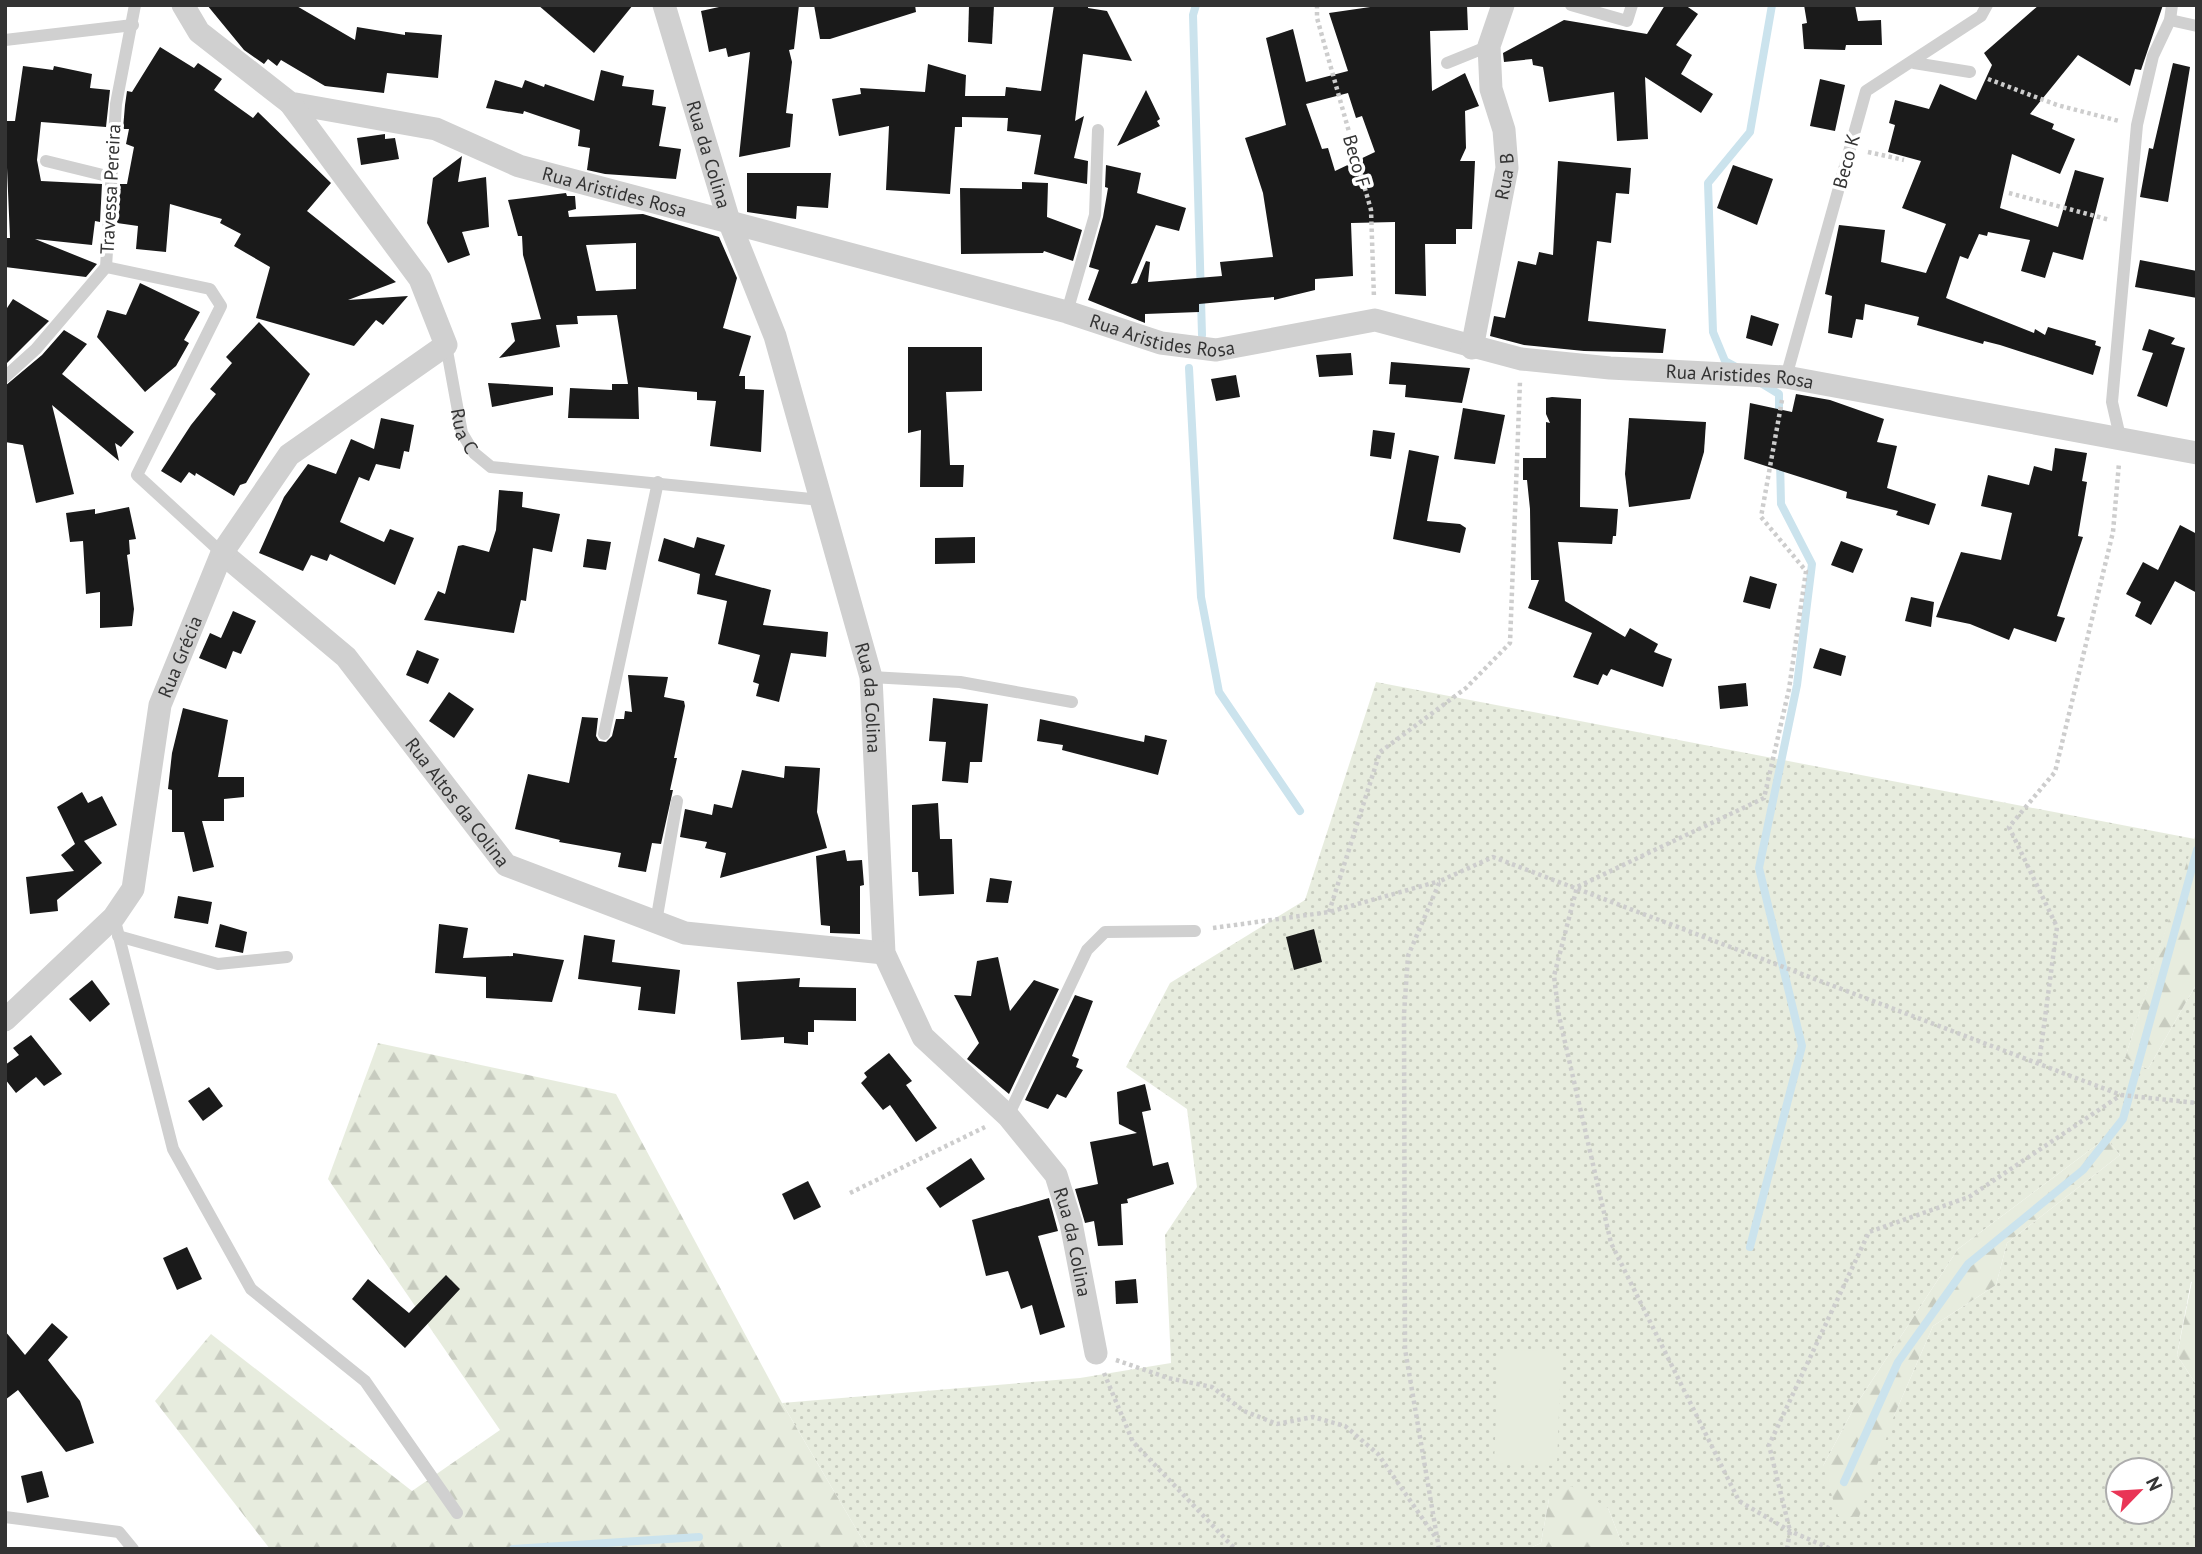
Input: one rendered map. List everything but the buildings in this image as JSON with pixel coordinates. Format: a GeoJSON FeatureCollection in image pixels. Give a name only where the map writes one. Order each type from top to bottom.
{"type":"FeatureCollection","features":[{"type":"Feature","properties":{"kind":"street","name":"Rua Aristides Rosa"},"geometry":{"type":"LineString","coordinates":[[183,5],[199,32],[290,103],[436,129],[519,166],[1067,312],[1161,343],[1216,350],[1375,320],[1521,359],[1610,368],[1786,376],[2121,441],[2197,453]]}},
{"type":"Feature","properties":{"kind":"street","name":"Rua da Colina"},"geometry":{"type":"LineString","coordinates":[[664,5],[730,221],[775,336],[871,677],[884,953],[923,1037],[1008,1116],[1056,1175],[1071,1223],[1096,1353]]}},
{"type":"Feature","properties":{"kind":"street","name":"Rua B"},"geometry":{"type":"LineString","coordinates":[[1472,348],[1507,168],[1504,130],[1491,89],[1489,46],[1503,5]]}},
{"type":"Feature","properties":{"kind":"street","name":"Rua C"},"geometry":{"type":"LineString","coordinates":[[290,103],[420,279],[446,345]]}},
{"type":"Feature","properties":{"kind":"street","name":"Rua Grécia"},"geometry":{"type":"LineString","coordinates":[[5,1020],[116,926],[133,889],[160,705],[222,553],[289,454],[446,345]]}},
{"type":"Feature","properties":{"kind":"street","name":"Rua Altos da Colina"},"geometry":{"type":"LineString","coordinates":[[222,553],[346,657],[503,863],[685,933],[884,953]]}},
{"type":"Feature","properties":{"kind":"lane","name":"Travessa Pereira"},"geometry":{"type":"LineString","coordinates":[[5,377],[36,349],[106,267],[116,104],[135,5]]}},
{"type":"Feature","properties":{"kind":"lane"},"geometry":{"type":"LineString","coordinates":[[1570,5],[1627,21],[1632,5]]}},
{"type":"Feature","properties":{"kind":"lane","name":"Beco K"},"geometry":{"type":"LineString","coordinates":[[1786,376],[1866,91],[1914,63],[1981,16],[1987,5]]}},
{"type":"Feature","properties":{"kind":"lane"},"geometry":{"type":"LineString","coordinates":[[2121,441],[2112,402],[2137,125],[2154,56],[2170,20],[2172,5]]}},
{"type":"Feature","properties":{"kind":"lane"},"geometry":{"type":"LineString","coordinates":[[2170,20],[2197,26]]}},
{"type":"Feature","properties":{"kind":"lane"},"geometry":{"type":"LineString","coordinates":[[5,40],[133,25]]}},
{"type":"Feature","properties":{"kind":"lane"},"geometry":{"type":"LineString","coordinates":[[1447,63],[1489,46]]}},
{"type":"Feature","properties":{"kind":"lane"},"geometry":{"type":"LineString","coordinates":[[1914,63],[1970,72]]}},
{"type":"Feature","properties":{"kind":"lane"},"geometry":{"type":"LineString","coordinates":[[1067,312],[1095,215],[1098,130]]}},
{"type":"Feature","properties":{"kind":"lane"},"geometry":{"type":"LineString","coordinates":[[46,161],[111,177]]}},
{"type":"Feature","properties":{"kind":"lane"},"geometry":{"type":"LineString","coordinates":[[106,267],[210,289],[221,306],[137,475],[222,553]]}},
{"type":"Feature","properties":{"kind":"lane","name":"Rua C"},"geometry":{"type":"LineString","coordinates":[[446,345],[462,433],[474,453],[491,467],[821,500]]}},
{"type":"Feature","properties":{"kind":"lane"},"geometry":{"type":"LineString","coordinates":[[604,734],[658,482]]}},
{"type":"Feature","properties":{"kind":"lane"},"geometry":{"type":"LineString","coordinates":[[871,677],[960,682],[1072,702]]}},
{"type":"Feature","properties":{"kind":"lane"},"geometry":{"type":"LineString","coordinates":[[656,922],[677,800]]}},
{"type":"Feature","properties":{"kind":"lane"},"geometry":{"type":"LineString","coordinates":[[116,926],[218,964],[287,957]]}},
{"type":"Feature","properties":{"kind":"lane"},"geometry":{"type":"LineString","coordinates":[[116,926],[173,1150],[251,1289],[365,1381],[457,1513]]}},
{"type":"Feature","properties":{"kind":"lane"},"geometry":{"type":"LineString","coordinates":[[1008,1116],[1087,950],[1105,932],[1195,930]]}},
{"type":"Feature","properties":{"kind":"lane"},"geometry":{"type":"LineString","coordinates":[[5,1517],[119,1532],[133,1549]]}},
{"type":"Feature","properties":{"kind":"path","name":"Beco F"},"geometry":{"type":"LineString","coordinates":[[1317,5],[1317,18],[1371,210],[1375,320]]}},
{"type":"Feature","properties":{"kind":"path"},"geometry":{"type":"LineString","coordinates":[[1970,72],[2057,105],[2137,125]]}},
{"type":"Feature","properties":{"kind":"path"},"geometry":{"type":"LineString","coordinates":[[1850,147],[1905,160]]}},
{"type":"Feature","properties":{"kind":"path"},"geometry":{"type":"LineString","coordinates":[[2009,193],[2128,225]]}},
{"type":"Feature","properties":{"kind":"path"},"geometry":{"type":"LineString","coordinates":[[1329,912],[1380,752],[1466,688],[1510,643],[1521,359]]}},
{"type":"Feature","properties":{"kind":"path"},"geometry":{"type":"LineString","coordinates":[[1577,887],[1764,799],[1789,689],[1806,571],[1761,517],[1786,376]]}},
{"type":"Feature","properties":{"kind":"path"},"geometry":{"type":"LineString","coordinates":[[2039,1063],[2057,927],[2008,827],[2055,772],[2113,532],[2121,441]]}},
{"type":"Feature","properties":{"kind":"path"},"geometry":{"type":"LineString","coordinates":[[1195,930],[1329,912],[1440,881],[1493,857],[2121,1095],[2197,1103]]}},
{"type":"Feature","properties":{"kind":"path"},"geometry":{"type":"LineString","coordinates":[[1439,1549],[1405,1349],[1404,1014],[1408,956],[1440,881]]}},
{"type":"Feature","properties":{"kind":"path"},"geometry":{"type":"LineString","coordinates":[[1577,887],[1554,976],[1559,1016],[1611,1243],[1739,1501],[1790,1531],[1830,1549]]}},
{"type":"Feature","properties":{"kind":"path"},"geometry":{"type":"LineString","coordinates":[[1787,1549],[1790,1531],[1769,1445],[1869,1233],[1969,1197],[2121,1095]]}},
{"type":"Feature","properties":{"kind":"path"},"geometry":{"type":"LineString","coordinates":[[850,1192],[1008,1116]]}},
{"type":"Feature","properties":{"kind":"path"},"geometry":{"type":"LineString","coordinates":[[1096,1353],[1168,1378],[1212,1387],[1244,1411],[1277,1424],[1313,1417],[1345,1426],[1378,1454],[1438,1541]]}},
{"type":"Feature","properties":{"kind":"path"},"geometry":{"type":"LineString","coordinates":[[1096,1353],[1133,1442],[1235,1549]]}},
{"type":"Feature","properties":{"kind":"green space"},"geometry":{"type":"Polygon","coordinates":[[[1376,682],[2195,839],[2125,1058],[2148,1069],[2197,983],[2197,1281],[2191,1282],[2177,1355],[2197,1386],[2197,1549],[1624,1549],[1608,1508],[1549,1499],[1541,1543],[1528,1549],[868,1549],[782,1403],[1080,1378],[1171,1363],[1165,1235],[1197,1187],[1187,1109],[1126,1067],[1170,983],[1305,900],[1376,682]],[[2106,1138],[1958,1249],[1854,1408],[1823,1466],[1894,1416],[1933,1326],[1996,1285],[2007,1243],[2120,1155],[2106,1138]]]}},
{"type":"Feature","properties":{"kind":"green space"},"geometry":{"type":"Polygon","coordinates":[[[2197,830],[2197,983],[2148,1069],[2125,1058],[2197,830]]]}},
{"type":"Feature","properties":{"kind":"green space"},"geometry":{"type":"Polygon","coordinates":[[[378,1043],[616,1094],[782,1403],[868,1549],[270,1549],[155,1401],[211,1334],[412,1491],[500,1430],[328,1179],[378,1043]]]}},
{"type":"Feature","properties":{"kind":"green space"},"geometry":{"type":"Polygon","coordinates":[[[2106,1138],[2120,1155],[2007,1243],[1996,1285],[1933,1326],[1894,1416],[1859,1517],[1838,1516],[1823,1466],[1854,1408],[1958,1249],[2106,1138]]]}},
{"type":"Feature","properties":{"kind":"green space"},"geometry":{"type":"Polygon","coordinates":[[[2192,1281],[2197,1281],[2197,1386],[2177,1355],[2192,1281]]]}},
{"type":"Feature","properties":{"kind":"green space"},"geometry":{"type":"Polygon","coordinates":[[[1499,1349],[1561,1352],[1557,1466],[1494,1463],[1499,1349]]]}},
{"type":"Feature","properties":{"kind":"green space"},"geometry":{"type":"Polygon","coordinates":[[[1571,1486],[1608,1508],[1624,1549],[1528,1549],[1541,1543],[1549,1499],[1571,1486]]]}},
{"type":"Feature","properties":{"kind":"waterway"},"geometry":{"type":"LineString","coordinates":[[1196,5],[1193,15],[1202,335]]}},
{"type":"Feature","properties":{"kind":"waterway"},"geometry":{"type":"LineString","coordinates":[[1738,368],[1725,361],[1713,332],[1708,183],[1750,132],[1772,5]]}},
{"type":"Feature","properties":{"kind":"waterway"},"geometry":{"type":"LineString","coordinates":[[1189,368],[1201,597],[1219,692],[1300,811]]}},
{"type":"Feature","properties":{"kind":"waterway"},"geometry":{"type":"LineString","coordinates":[[1761,383],[1779,394],[1779,419]]}},
{"type":"Feature","properties":{"kind":"waterway"},"geometry":{"type":"LineString","coordinates":[[1750,1247],[1802,1046],[1759,868],[1797,685],[1812,564],[1781,504],[1780,460]]}},
{"type":"Feature","properties":{"kind":"waterway"},"geometry":{"type":"LineString","coordinates":[[1844,1482],[1898,1362],[1968,1264],[2083,1170],[2123,1119],[2197,850]]}},
{"type":"Feature","properties":{"kind":"waterway"},"geometry":{"type":"LineString","coordinates":[[513,1549],[699,1537]]}}]}
